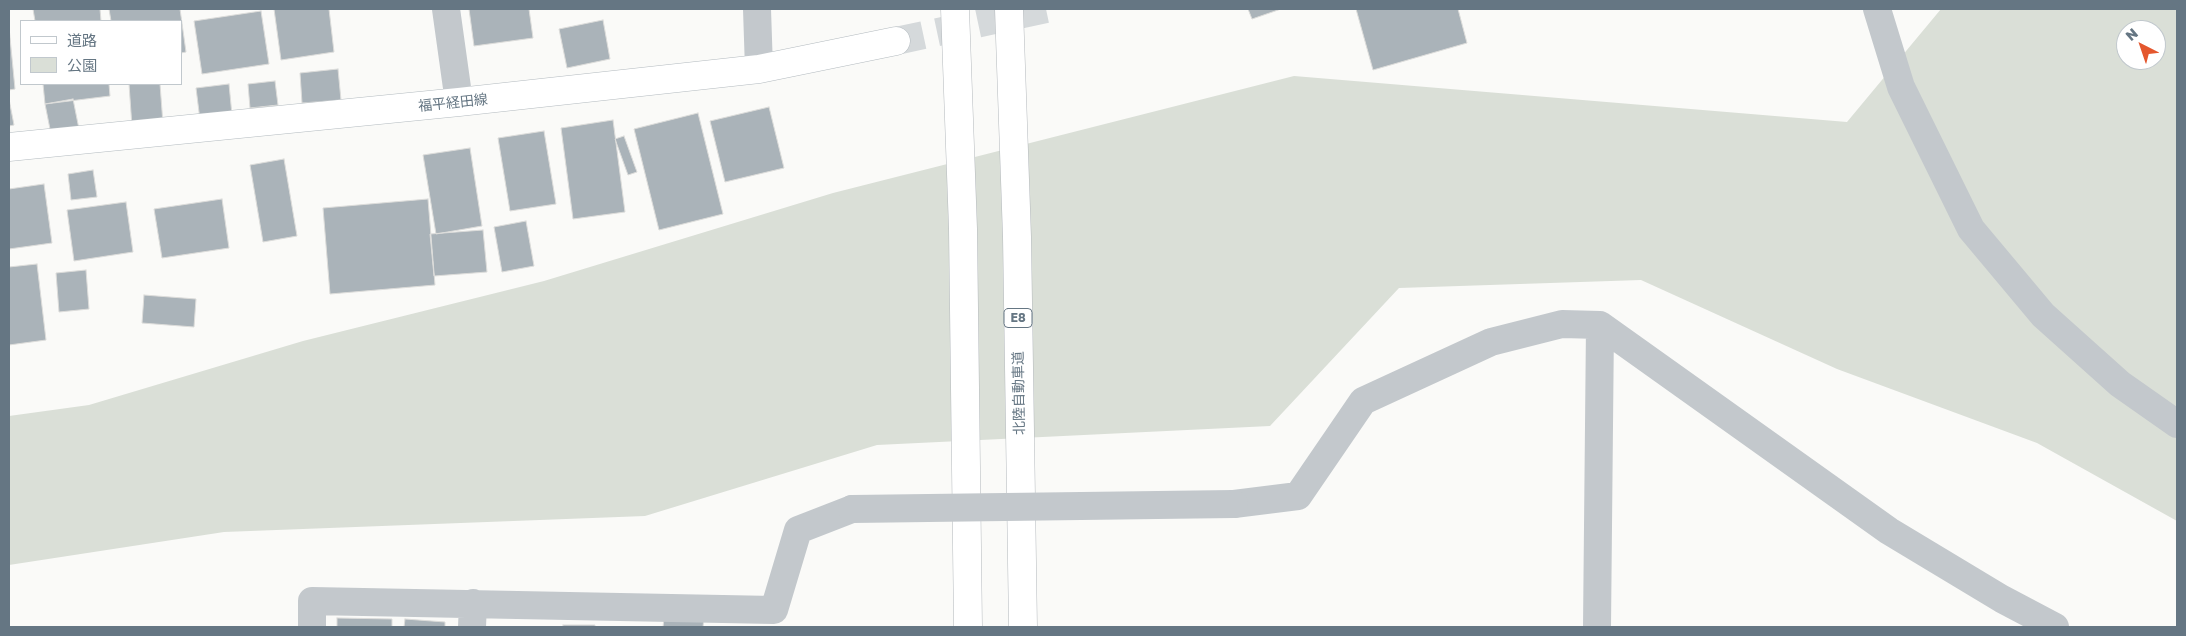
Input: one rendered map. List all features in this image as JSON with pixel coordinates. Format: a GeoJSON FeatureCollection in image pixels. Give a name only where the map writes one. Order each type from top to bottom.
{"type":"FeatureCollection","features":[{"type":"Feature","properties":{"kind":"main road"},"geometry":{"type":"LineString","coordinates":[[955,9],[962,229],[968,627]]}},
{"type":"Feature","properties":{"kind":"main road","name":"北陸自動車道"},"geometry":{"type":"LineString","coordinates":[[1009,9],[1016,237],[1022,627]]}},
{"type":"Feature","properties":{"kind":"main road","name":"福平経田線"},"geometry":{"type":"LineString","coordinates":[[9,147],[459,102],[759,69],[896,41]]}},
{"type":"Feature","properties":{"kind":"street"},"geometry":{"type":"LineString","coordinates":[[446,9],[459,102]]}},
{"type":"Feature","properties":{"kind":"street"},"geometry":{"type":"LineString","coordinates":[[757,9],[759,69]]}},
{"type":"Feature","properties":{"kind":"street"},"geometry":{"type":"LineString","coordinates":[[1877,9],[1901,87],[1971,229],[2043,315],[2120,384],[2177,424]]}},
{"type":"Feature","properties":{"kind":"street"},"geometry":{"type":"LineString","coordinates":[[312,627],[312,601],[472,615],[774,618],[798,530],[852,509],[1234,504],[1298,496],[1363,401],[1491,342],[1562,324],[1600,325],[1889,531],[2002,599],[2055,627]]}},
{"type":"Feature","properties":{"kind":"street"},"geometry":{"type":"LineString","coordinates":[[1597,627],[1600,325]]}},
{"type":"Feature","properties":{"kind":"green space"},"geometry":{"type":"Polygon","coordinates":[[[1941,9],[2177,9],[2177,521],[2037,443],[1837,369],[1641,280],[1399,288],[1270,426],[877,445],[645,516],[224,532],[9,565],[9,416],[89,405],[303,341],[544,281],[833,193],[1294,76],[1847,122],[1941,9]]]}},
{"type":"Feature","properties":{"kind":"building"},"geometry":{"type":"Polygon","coordinates":[[[33,9],[100,9],[101,20],[35,20],[33,9]]]}},
{"type":"Feature","properties":{"kind":"building"},"geometry":{"type":"Polygon","coordinates":[[[109,9],[180,9],[182,20],[111,20],[109,9]]]}},
{"type":"Feature","properties":{"kind":"building"},"geometry":{"type":"Polygon","coordinates":[[[274,9],[329,9],[334,52],[281,60],[274,9]]]}},
{"type":"Feature","properties":{"kind":"building"},"geometry":{"type":"Polygon","coordinates":[[[469,9],[529,9],[533,38],[474,46],[469,9]]]}},
{"type":"Feature","properties":{"kind":"building"},"geometry":{"type":"Polygon","coordinates":[[[1248,9],[1281,9],[1252,19],[1248,9]]]}},
{"type":"Feature","properties":{"kind":"building"},"geometry":{"type":"Polygon","coordinates":[[[1356,9],[1458,9],[1467,43],[1373,70],[1356,9]]]}},
{"type":"Feature","properties":{"kind":"building"},"geometry":{"type":"Polygon","coordinates":[[[261,11],[269,64],[202,74],[194,21],[261,11]]]}},
{"type":"Feature","properties":{"kind":"building"},"geometry":{"type":"Polygon","coordinates":[[[603,20],[610,59],[567,68],[559,29],[603,20]]]}},
{"type":"Feature","properties":{"kind":"building"},"geometry":{"type":"Polygon","coordinates":[[[182,23],[186,52],[182,53],[182,23]]]}},
{"type":"Feature","properties":{"kind":"building"},"geometry":{"type":"Polygon","coordinates":[[[9,27],[15,89],[9,90],[9,27]]]}},
{"type":"Feature","properties":{"kind":"building"},"geometry":{"type":"Polygon","coordinates":[[[338,69],[341,100],[302,103],[300,73],[338,69]]]}},
{"type":"Feature","properties":{"kind":"building"},"geometry":{"type":"Polygon","coordinates":[[[275,81],[278,105],[250,108],[248,84],[275,81]]]}},
{"type":"Feature","properties":{"kind":"building"},"geometry":{"type":"Polygon","coordinates":[[[229,84],[232,115],[200,120],[196,88],[229,84]]]}},
{"type":"Feature","properties":{"kind":"building"},"geometry":{"type":"Polygon","coordinates":[[[43,85],[109,85],[110,96],[45,104],[43,85]]]}},
{"type":"Feature","properties":{"kind":"building"},"geometry":{"type":"Polygon","coordinates":[[[129,85],[160,85],[163,124],[132,127],[129,85]]]}},
{"type":"Feature","properties":{"kind":"building"},"geometry":{"type":"Polygon","coordinates":[[[9,99],[14,125],[9,126],[9,99]]]}},
{"type":"Feature","properties":{"kind":"building"},"geometry":{"type":"Polygon","coordinates":[[[73,99],[79,129],[51,134],[45,104],[73,99]]]}},
{"type":"Feature","properties":{"kind":"building"},"geometry":{"type":"Polygon","coordinates":[[[769,107],[784,168],[725,182],[710,121],[769,107]]]}},
{"type":"Feature","properties":{"kind":"building"},"geometry":{"type":"Polygon","coordinates":[[[698,113],[723,214],[659,230],[634,129],[698,113]]]}},
{"type":"Feature","properties":{"kind":"building"},"geometry":{"type":"Polygon","coordinates":[[[613,120],[625,212],[573,219],[561,128],[613,120]]]}},
{"type":"Feature","properties":{"kind":"building"},"geometry":{"type":"Polygon","coordinates":[[[544,131],[556,204],[510,211],[498,138],[544,131]]]}},
{"type":"Feature","properties":{"kind":"building"},"geometry":{"type":"Polygon","coordinates":[[[624,136],[637,172],[628,175],[615,139],[624,136]]]}},
{"type":"Feature","properties":{"kind":"building"},"geometry":{"type":"Polygon","coordinates":[[[470,148],[482,226],[436,234],[423,155],[470,148]]]}},
{"type":"Feature","properties":{"kind":"building"},"geometry":{"type":"Polygon","coordinates":[[[284,159],[297,236],[263,242],[250,165],[284,159]]]}},
{"type":"Feature","properties":{"kind":"building"},"geometry":{"type":"Polygon","coordinates":[[[93,170],[97,197],[71,200],[68,174],[93,170]]]}},
{"type":"Feature","properties":{"kind":"building"},"geometry":{"type":"Polygon","coordinates":[[[44,184],[52,243],[9,249],[9,189],[44,184]]]}},
{"type":"Feature","properties":{"kind":"building"},"geometry":{"type":"Polygon","coordinates":[[[222,199],[229,248],[162,258],[154,209],[222,199]]]}},
{"type":"Feature","properties":{"kind":"building"},"geometry":{"type":"Polygon","coordinates":[[[428,199],[435,285],[330,294],[323,208],[428,199]]]}},
{"type":"Feature","properties":{"kind":"building"},"geometry":{"type":"Polygon","coordinates":[[[126,202],[133,252],[74,261],[67,210],[126,202]]]}},
{"type":"Feature","properties":{"kind":"building"},"geometry":{"type":"Polygon","coordinates":[[[526,221],[534,266],[502,272],[494,227],[526,221]]]}},
{"type":"Feature","properties":{"kind":"building"},"geometry":{"type":"Polygon","coordinates":[[[483,230],[487,272],[434,276],[430,234],[483,230]]]}},
{"type":"Feature","properties":{"kind":"building"},"geometry":{"type":"Polygon","coordinates":[[[37,264],[46,340],[9,345],[9,267],[37,264]]]}},
{"type":"Feature","properties":{"kind":"building"},"geometry":{"type":"Polygon","coordinates":[[[86,270],[89,309],[59,312],[56,273],[86,270]]]}},
{"type":"Feature","properties":{"kind":"building"},"geometry":{"type":"Polygon","coordinates":[[[144,295],[196,299],[194,327],[142,323],[144,295]]]}},
{"type":"Feature","properties":{"kind":"building"},"geometry":{"type":"Polygon","coordinates":[[[337,618],[392,619],[392,627],[337,627],[337,618]]]}},
{"type":"Feature","properties":{"kind":"building"},"geometry":{"type":"Polygon","coordinates":[[[664,618],[704,618],[703,627],[663,627],[664,618]]]}},
{"type":"Feature","properties":{"kind":"building"},"geometry":{"type":"Polygon","coordinates":[[[405,619],[445,622],[445,627],[404,627],[405,619]]]}},
{"type":"Feature","properties":{"kind":"building"},"geometry":{"type":"Polygon","coordinates":[[[563,625],[595,625],[595,627],[563,627],[563,625]]]}},
{"type":"Feature","properties":{"kind":"tunnel"},"geometry":{"type":"LineString","coordinates":[[896,41],[1046,9]]}}]}
